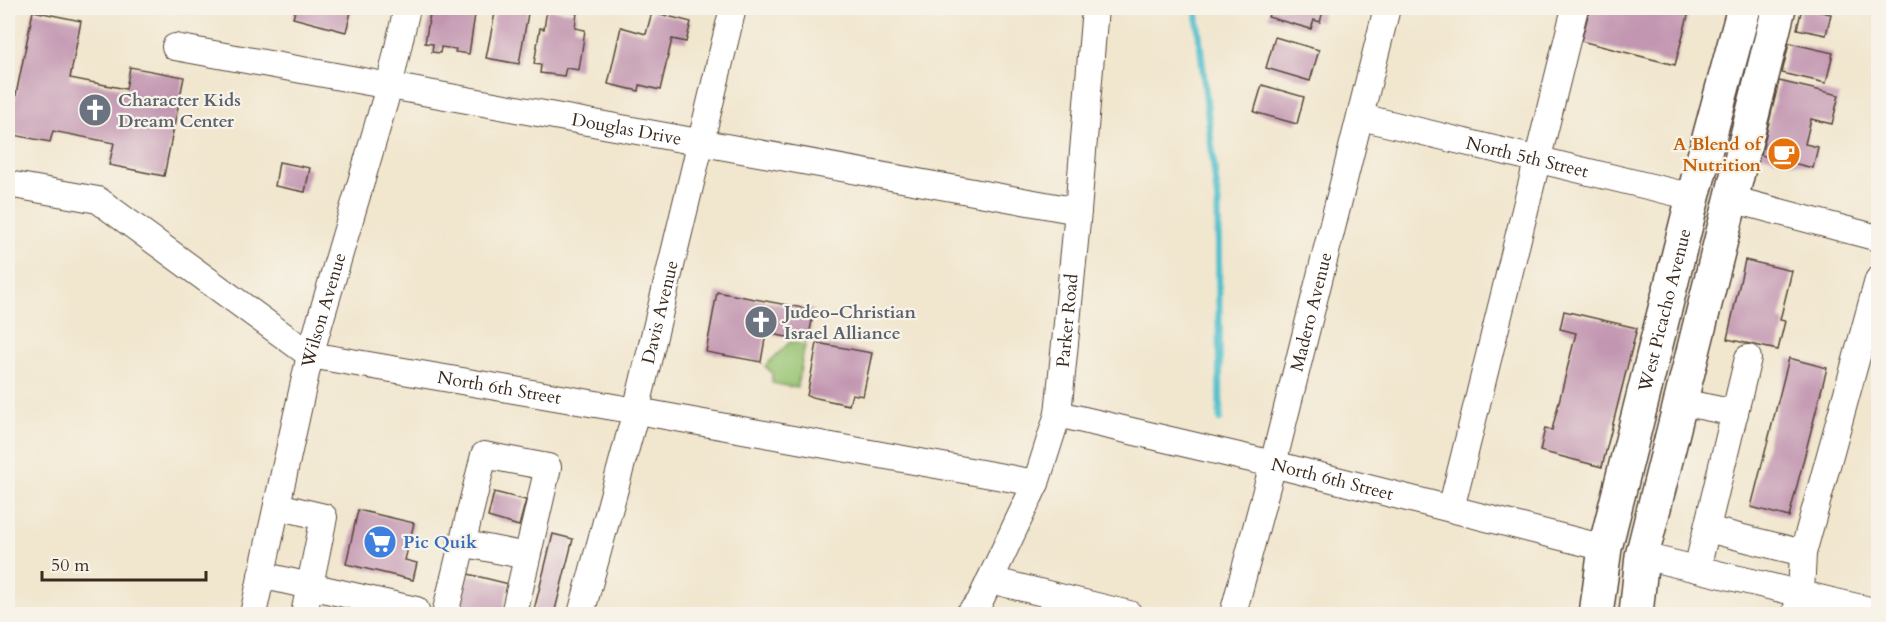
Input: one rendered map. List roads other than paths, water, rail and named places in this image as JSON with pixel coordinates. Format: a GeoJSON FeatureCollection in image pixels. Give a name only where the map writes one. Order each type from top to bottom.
{"type":"FeatureCollection","features":[{"type":"Feature","properties":{"kind":"main road","name":"West Picacho Avenue"},"geometry":{"type":"LineString","coordinates":[[1596,615],[1605,549],[1743,8]]}},
{"type":"Feature","properties":{"kind":"main road","name":"West Picacho Avenue"},"geometry":{"type":"LineString","coordinates":[[1636,615],[1642,556],[1779,8]]}},
{"type":"Feature","properties":{"kind":"street","name":"Wilson Avenue"},"geometry":{"type":"LineString","coordinates":[[253,615],[310,355],[389,87],[406,8]]}},
{"type":"Feature","properties":{"kind":"street","name":"Davis Avenue"},"geometry":{"type":"LineString","coordinates":[[581,615],[636,411],[733,8]]}},
{"type":"Feature","properties":{"kind":"street","name":"Parker Road"},"geometry":{"type":"LineString","coordinates":[[969,615],[979,603],[1036,483],[1058,414],[1095,8]]}},
{"type":"Feature","properties":{"kind":"street","name":"Madero Avenue"},"geometry":{"type":"LineString","coordinates":[[1233,615],[1387,8]]}},
{"type":"Feature","properties":{"kind":"street"},"geometry":{"type":"LineString","coordinates":[[1451,509],[1575,8]]}},
{"type":"Feature","properties":{"kind":"street","name":"Douglas Drive"},"geometry":{"type":"LineString","coordinates":[[175,47],[1078,211]]}},
{"type":"Feature","properties":{"kind":"street","name":"North 5th Street"},"geometry":{"type":"LineString","coordinates":[[1361,117],[1693,197]]}},
{"type":"Feature","properties":{"kind":"street","name":"North 6th Street"},"geometry":{"type":"LineString","coordinates":[[8,184],[98,200],[310,355],[1036,483]]}},
{"type":"Feature","properties":{"kind":"street"},"geometry":{"type":"LineString","coordinates":[[1731,199],[1878,238]]}},
{"type":"Feature","properties":{"kind":"street"},"geometry":{"type":"LineString","coordinates":[[1798,604],[1803,553],[1878,280]]}},
{"type":"Feature","properties":{"kind":"street"},"geometry":{"type":"LineString","coordinates":[[1697,569],[1748,358]]}},
{"type":"Feature","properties":{"kind":"street"},"geometry":{"type":"LineString","coordinates":[[1681,402],[1735,413]]}},
{"type":"Feature","properties":{"kind":"street","name":"North 6th Street"},"geometry":{"type":"LineString","coordinates":[[1058,414],[1273,464],[1605,549]]}},
{"type":"Feature","properties":{"kind":"street"},"geometry":{"type":"LineString","coordinates":[[445,615],[484,455],[548,467],[514,615]]}},
{"type":"Feature","properties":{"kind":"street"},"geometry":{"type":"LineString","coordinates":[[277,506],[324,517],[304,615]]}},
{"type":"Feature","properties":{"kind":"street"},"geometry":{"type":"LineString","coordinates":[[1707,529],[1803,553]]}},
{"type":"Feature","properties":{"kind":"street"},"geometry":{"type":"LineString","coordinates":[[461,543],[527,556]]}},
{"type":"Feature","properties":{"kind":"street"},"geometry":{"type":"LineString","coordinates":[[1642,556],[1697,569],[1798,604],[1878,612]]}},
{"type":"Feature","properties":{"kind":"street"},"geometry":{"type":"LineString","coordinates":[[261,575],[310,585],[354,606],[416,610],[415,615]]}},
{"type":"Feature","properties":{"kind":"street"},"geometry":{"type":"LineString","coordinates":[[990,580],[1080,609],[1129,615]]}},
{"type":"Feature","properties":{"kind":"waterway"},"geometry":{"type":"LineString","coordinates":[[1196,8],[1218,203],[1220,419]]}},
{"type":"Feature","properties":{"kind":"place","name":"Character Kids Dream Center"},"geometry":{"type":"Point","coordinates":[95,110]}},
{"type":"Feature","properties":{"kind":"place","name":"A Blend of Nutrition"},"geometry":{"type":"Point","coordinates":[1784,154]}},
{"type":"Feature","properties":{"kind":"place","name":"Judeo-Christian Israel Alliance"},"geometry":{"type":"Point","coordinates":[761,322]}},
{"type":"Feature","properties":{"kind":"place","name":"Pic Quik"},"geometry":{"type":"Point","coordinates":[380,542]}}]}
